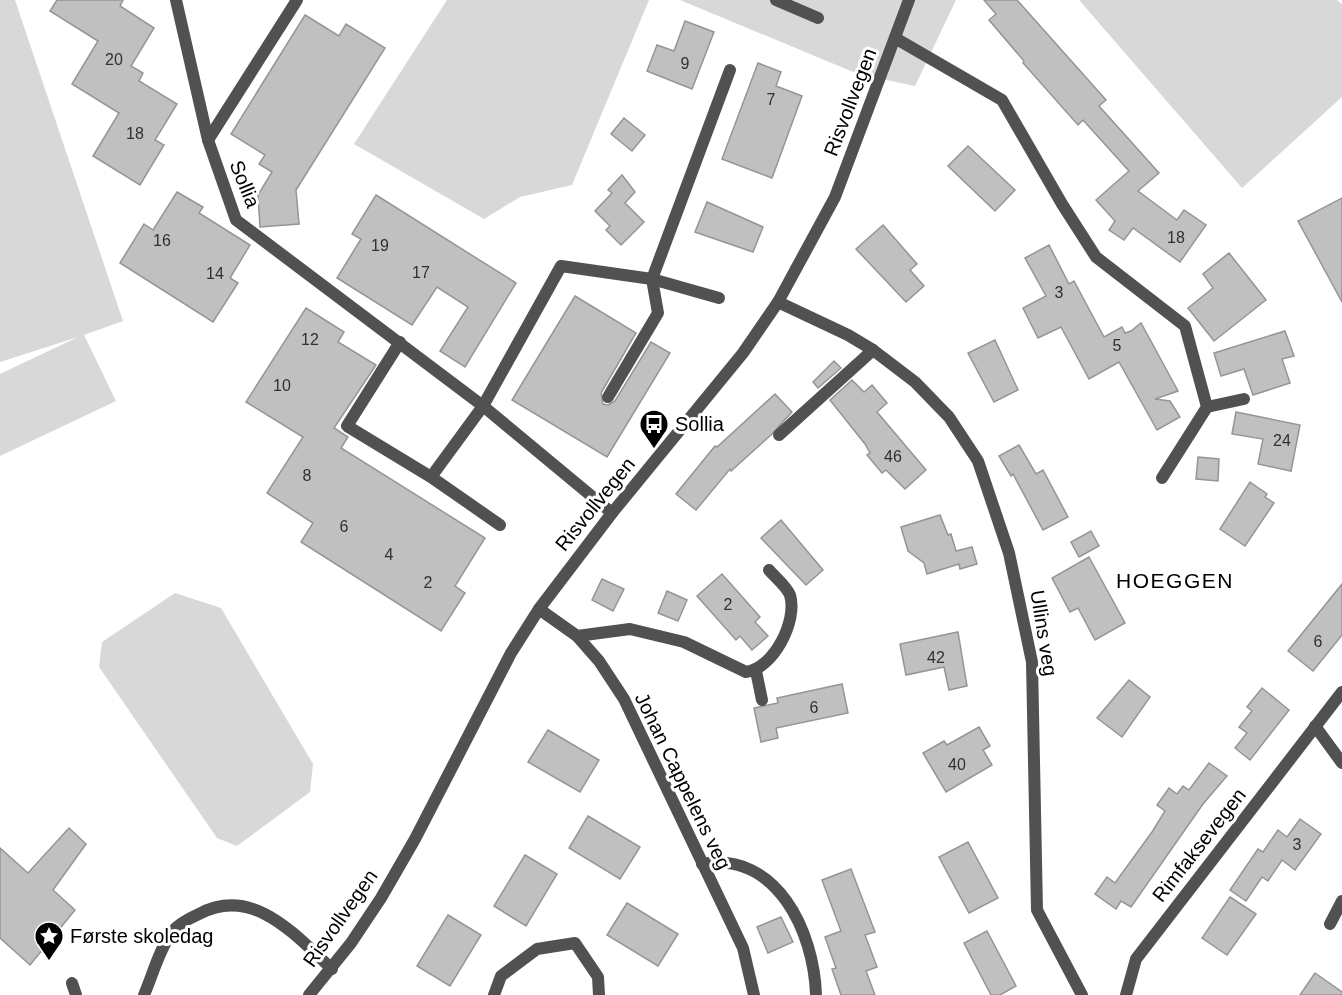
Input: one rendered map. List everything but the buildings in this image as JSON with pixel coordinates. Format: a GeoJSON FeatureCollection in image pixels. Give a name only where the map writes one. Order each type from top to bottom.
{"type":"FeatureCollection","features":[{"type":"Feature","properties":{"kind":"street","name":"Sollia"},"geometry":{"type":"LineString","coordinates":[[176,0],[207,140],[236,220],[483,406],[612,513]]}},
{"type":"Feature","properties":{"kind":"street"},"geometry":{"type":"LineString","coordinates":[[207,140],[297,0]]}},
{"type":"Feature","properties":{"kind":"street"},"geometry":{"type":"LineString","coordinates":[[776,0],[818,18]]}},
{"type":"Feature","properties":{"kind":"street","name":"Risvollvegen"},"geometry":{"type":"LineString","coordinates":[[309,995],[332,969],[381,898],[415,838],[511,653],[539,609],[612,513],[743,353],[778,302],[835,197],[909,0]]}},
{"type":"Feature","properties":{"kind":"street"},"geometry":{"type":"LineString","coordinates":[[895,38],[1002,100],[1062,204],[1096,257],[1185,326],[1207,407]]}},
{"type":"Feature","properties":{"kind":"street"},"geometry":{"type":"LineString","coordinates":[[608,397],[658,314],[652,279],[730,70]]}},
{"type":"Feature","properties":{"kind":"street"},"geometry":{"type":"LineString","coordinates":[[431,477],[483,406],[561,266],[652,279],[719,298]]}},
{"type":"Feature","properties":{"kind":"street","name":"Ullins veg"},"geometry":{"type":"LineString","coordinates":[[778,302],[873,350],[915,382],[949,417],[978,460],[1009,553],[1032,662],[1037,910],[1082,995]]}},
{"type":"Feature","properties":{"kind":"street"},"geometry":{"type":"LineString","coordinates":[[400,342],[347,426],[431,477],[500,525]]}},
{"type":"Feature","properties":{"kind":"street"},"geometry":{"type":"LineString","coordinates":[[779,435],[873,350]]}},
{"type":"Feature","properties":{"kind":"street"},"geometry":{"type":"LineString","coordinates":[[1162,478],[1207,407],[1244,399]]}},
{"type":"Feature","properties":{"kind":"street"},"geometry":{"type":"LineString","coordinates":[[577,636],[630,628],[684,642],[747,672],[756,671],[775,651],[786,630],[791,613],[790,594],[769,570]]}},
{"type":"Feature","properties":{"kind":"street","name":"Johan Cappelens veg"},"geometry":{"type":"LineString","coordinates":[[539,609],[577,636],[599,661],[624,699],[743,948],[754,995]]}},
{"type":"Feature","properties":{"kind":"street"},"geometry":{"type":"LineString","coordinates":[[756,671],[762,700]]}},
{"type":"Feature","properties":{"kind":"street","name":"Rimfaksevegen"},"geometry":{"type":"LineString","coordinates":[[1126,995],[1136,959],[1342,692]]}},
{"type":"Feature","properties":{"kind":"street"},"geometry":{"type":"LineString","coordinates":[[1315,726],[1342,763]]}},
{"type":"Feature","properties":{"kind":"street"},"geometry":{"type":"LineString","coordinates":[[702,864],[720,861],[746,867],[766,879],[784,897],[797,914],[811,956],[816,995]]}},
{"type":"Feature","properties":{"kind":"street"},"geometry":{"type":"LineString","coordinates":[[1330,924],[1342,901]]}},
{"type":"Feature","properties":{"kind":"street"},"geometry":{"type":"LineString","coordinates":[[144,995],[160,953],[174,930],[209,908],[230,904],[255,908],[281,922],[332,969]]}},
{"type":"Feature","properties":{"kind":"street"},"geometry":{"type":"LineString","coordinates":[[494,995],[501,976],[537,949],[575,944],[598,977],[598,995]]}},
{"type":"Feature","properties":{"kind":"shaded area"},"geometry":{"type":"Polygon","coordinates":[[[0,0],[15,0],[123,321],[84,335],[116,401],[0,456],[0,374],[78,337],[0,362],[0,0]]]}},
{"type":"Feature","properties":{"kind":"shaded area"},"geometry":{"type":"Polygon","coordinates":[[[447,0],[649,0],[572,185],[520,197],[484,219],[354,144],[447,0]]]}},
{"type":"Feature","properties":{"kind":"shaded area"},"geometry":{"type":"Polygon","coordinates":[[[680,0],[956,0],[915,86],[858,74],[680,0]]]}},
{"type":"Feature","properties":{"kind":"shaded area"},"geometry":{"type":"Polygon","coordinates":[[[1079,0],[1337,0],[1342,4],[1342,97],[1242,188],[1079,0]]]}},
{"type":"Feature","properties":{"kind":"shaded area"},"geometry":{"type":"Polygon","coordinates":[[[175,593],[221,608],[313,764],[310,792],[237,846],[217,838],[99,667],[102,642],[175,593]]]}},
{"type":"Feature","properties":{"kind":"place","name":"Sollia"},"geometry":{"type":"Point","coordinates":[654,450]}},
{"type":"Feature","properties":{"kind":"place","name":"Første skoledag"},"geometry":{"type":"Point","coordinates":[49,962]}},
{"type":"Feature","properties":{"kind":"district","name":"HOEGGEN"},"geometry":{"type":"Point","coordinates":[1175,581]}}]}
